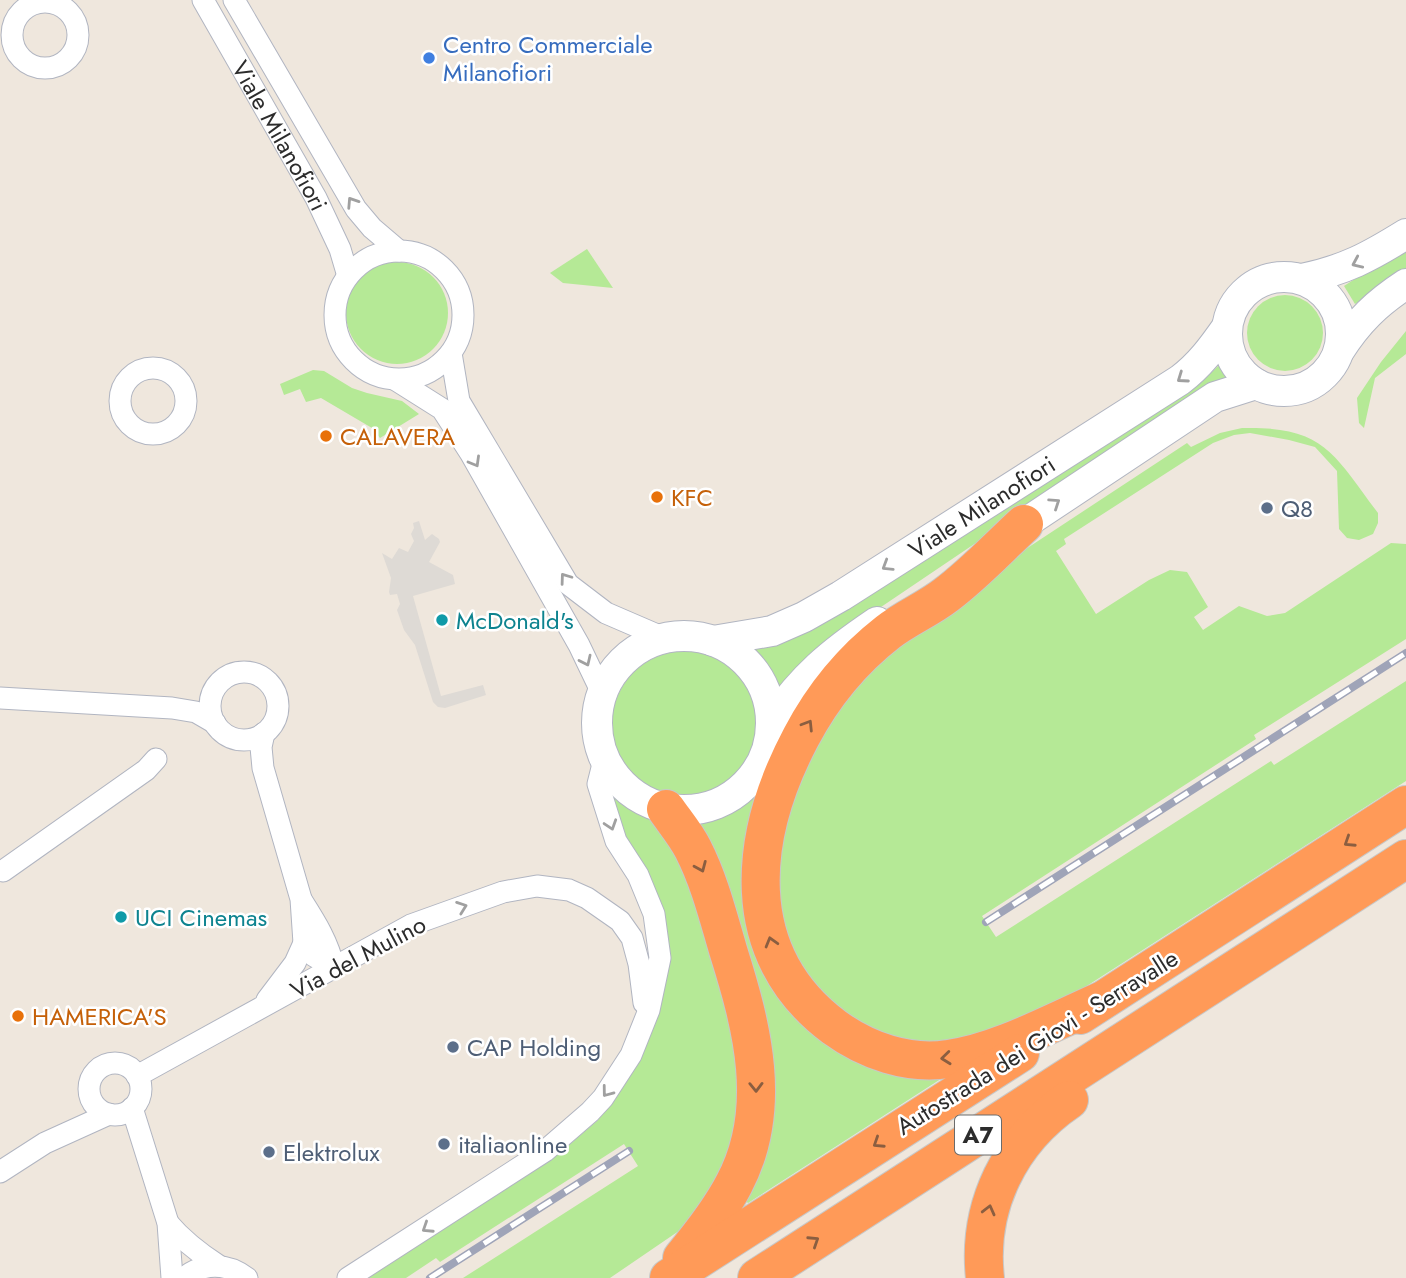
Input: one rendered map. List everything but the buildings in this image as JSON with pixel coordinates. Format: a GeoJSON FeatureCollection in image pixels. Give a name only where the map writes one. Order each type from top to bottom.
{"type":"FeatureCollection","features":[{"type":"Feature","properties":{"kind":"highway"},"geometry":{"type":"LineString","coordinates":[[1024,524],[946,596],[888,632],[841,677],[821,704],[801,736],[770,809],[761,848],[760,886],[764,917],[774,952],[786,978],[800,996],[847,1037],[890,1055],[918,1060],[948,1059],[974,1053],[1101,1002]]}},
{"type":"Feature","properties":{"kind":"highway","name":"Autostrada dei Giovi - Serravalle"},"geometry":{"type":"LineString","coordinates":[[667,1278],[1406,805]]}},
{"type":"Feature","properties":{"kind":"highway"},"geometry":{"type":"LineString","coordinates":[[666,809],[692,846],[704,871],[738,982],[755,1050],[757,1104],[749,1143],[736,1182],[710,1222],[667,1278]]}},
{"type":"Feature","properties":{"kind":"highway"},"geometry":{"type":"LineString","coordinates":[[985,1278],[985,1234],[993,1196],[1013,1156],[1041,1122],[1071,1098],[1237,990],[1406,859]]}},
{"type":"Feature","properties":{"kind":"highway","name":"Autostrada dei Giovi - Serravalle"},"geometry":{"type":"LineString","coordinates":[[757,1278],[1406,859]]}},
{"type":"Feature","properties":{"kind":"main road"},"geometry":{"type":"LineString","coordinates":[[1406,234],[1366,260],[1325,275],[1302,279],[1270,278],[1253,286],[1239,298],[1230,314],[1227,327],[1229,350],[1239,370],[1256,384],[1276,391],[1296,391],[1315,383],[1330,369],[1355,326],[1385,297],[1406,284]]}},
{"type":"Feature","properties":{"kind":"main road"},"geometry":{"type":"LineString","coordinates":[[1302,279],[1318,288],[1335,308],[1342,333],[1339,351]]}},
{"type":"Feature","properties":{"kind":"main road","name":"Viale Milanofiori"},"geometry":{"type":"LineString","coordinates":[[713,641],[772,631],[841,596],[1180,380],[1202,361],[1227,327]]}},
{"type":"Feature","properties":{"kind":"main road","name":"Viale Milanofiori"},"geometry":{"type":"LineString","coordinates":[[771,723],[802,681],[824,659],[1215,397],[1256,384]]}},
{"type":"Feature","properties":{"kind":"main road","name":"Viale Milanofiori"},"geometry":{"type":"LineString","coordinates":[[695,636],[713,641],[744,660],[766,696],[771,723],[767,750],[757,772],[742,789],[727,800],[710,807],[694,810],[666,809],[642,801],[620,783],[604,760],[596,727],[602,693],[611,674],[626,657],[645,645],[664,638],[695,636]]}},
{"type":"Feature","properties":{"kind":"street","name":"Viale Milanofiori"},"geometry":{"type":"LineString","coordinates":[[203,0],[321,207],[340,249],[348,276]]}},
{"type":"Feature","properties":{"kind":"street","name":"Viale Milanofiori"},"geometry":{"type":"LineString","coordinates":[[234,0],[356,209],[372,228],[399,251],[430,259],[453,281],[460,296],[463,316],[461,331],[451,353],[458,401],[568,584],[606,613],[664,638]]}},
{"type":"Feature","properties":{"kind":"street"},"geometry":{"type":"LineString","coordinates":[[55,2],[73,17],[77,26],[77,44],[66,61],[48,68],[29,64],[15,47],[12,36],[14,25],[28,4],[55,2]]}},
{"type":"Feature","properties":{"kind":"street"},"geometry":{"type":"LineString","coordinates":[[399,251],[370,258],[348,276],[339,290],[335,305],[334,321],[338,337],[355,363],[374,375],[396,380],[442,409],[471,454],[579,645],[602,693]]}},
{"type":"Feature","properties":{"kind":"street"},"geometry":{"type":"LineString","coordinates":[[396,380],[417,377],[436,368],[451,353]]}},
{"type":"Feature","properties":{"kind":"street"},"geometry":{"type":"LineString","coordinates":[[172,708],[195,702],[224,678],[239,672],[257,675],[273,688],[278,707],[271,726],[264,733],[256,738],[237,739]]}},
{"type":"Feature","properties":{"kind":"street"},"geometry":{"type":"LineString","coordinates":[[215,723],[210,704],[216,686]]}},
{"type":"Feature","properties":{"kind":"street"},"geometry":{"type":"LineString","coordinates":[[0,698],[172,708],[196,712],[252,751],[263,768]]}},
{"type":"Feature","properties":{"kind":"street"},"geometry":{"type":"LineString","coordinates":[[258,1010],[295,964],[304,943],[301,899],[263,768],[261,747],[264,733]]}},
{"type":"Feature","properties":{"kind":"street"},"geometry":{"type":"LineString","coordinates":[[3,871],[146,770],[156,759]]}},
{"type":"Feature","properties":{"kind":"street"},"geometry":{"type":"LineString","coordinates":[[348,1278],[545,1151],[579,1123],[603,1098],[621,1073],[641,1033],[649,1010],[660,958],[654,914],[638,875],[616,841],[598,784],[604,760]]}},
{"type":"Feature","properties":{"kind":"street","name":"Via del Mulino"},"geometry":{"type":"LineString","coordinates":[[137,1076],[411,925],[503,892],[537,886],[569,890],[578,894],[620,921],[632,937],[645,996],[641,1033]]}},
{"type":"Feature","properties":{"kind":"street"},"geometry":{"type":"LineString","coordinates":[[301,899],[330,949],[334,968]]}},
{"type":"Feature","properties":{"kind":"street"},"geometry":{"type":"LineString","coordinates":[[304,943],[314,956],[334,968]]}},
{"type":"Feature","properties":{"kind":"street"},"geometry":{"type":"LineString","coordinates":[[0,1172],[45,1143],[109,1114],[132,1108],[140,1094],[137,1076],[124,1064],[107,1064],[93,1074],[89,1086],[66,1123],[45,1143]]}},
{"type":"Feature","properties":{"kind":"street"},"geometry":{"type":"LineString","coordinates":[[89,1086],[89,1094],[96,1107],[109,1114]]}},
{"type":"Feature","properties":{"kind":"street"},"geometry":{"type":"LineString","coordinates":[[132,1108],[168,1223],[172,1278]]}},
{"type":"Feature","properties":{"kind":"street"},"geometry":{"type":"LineString","coordinates":[[168,1223],[197,1252],[219,1266]]}},
{"type":"Feature","properties":{"kind":"street"},"geometry":{"type":"LineString","coordinates":[[184,1278],[204,1267],[219,1266],[232,1269],[247,1278]]}},
{"type":"Feature","properties":{"kind":"green space"},"geometry":{"type":"Polygon","coordinates":[[[1406,246],[1406,271],[1355,304],[1344,286],[1406,246]]]}},
{"type":"Feature","properties":{"kind":"green space"},"geometry":{"type":"Polygon","coordinates":[[[587,249],[613,288],[563,283],[550,273],[587,249]]]}},
{"type":"Feature","properties":{"kind":"green space"},"geometry":{"type":"Polygon","coordinates":[[[397,262],[416,266],[433,277],[444,294],[448,313],[444,332],[433,349],[416,360],[397,364],[378,360],[361,349],[350,332],[346,313],[350,294],[361,277],[378,266],[397,262]]]}},
{"type":"Feature","properties":{"kind":"green space"},"geometry":{"type":"Polygon","coordinates":[[[1293,295],[1306,301],[1317,312],[1323,325],[1321,348],[1306,365],[1293,371],[1277,371],[1264,365],[1249,348],[1247,325],[1253,312],[1270,297],[1293,295]]]}},
{"type":"Feature","properties":{"kind":"green space"},"geometry":{"type":"Polygon","coordinates":[[[1406,331],[1406,354],[1375,378],[1364,428],[1359,423],[1357,398],[1406,331]]]}},
{"type":"Feature","properties":{"kind":"green space"},"geometry":{"type":"Polygon","coordinates":[[[1223,361],[1231,376],[1207,387],[844,632],[778,700],[767,670],[747,646],[805,632],[1203,381],[1223,361]]]}},
{"type":"Feature","properties":{"kind":"green space"},"geometry":{"type":"Polygon","coordinates":[[[313,370],[324,371],[352,388],[402,401],[419,414],[380,438],[372,428],[321,398],[306,402],[300,389],[284,395],[280,384],[313,370]]]}},
{"type":"Feature","properties":{"kind":"green space"},"geometry":{"type":"Polygon","coordinates":[[[1242,428],[1292,432],[1324,447],[1337,459],[1378,513],[1378,523],[1373,534],[1359,540],[1347,538],[1339,529],[1337,471],[1315,447],[1250,433],[1234,435],[1213,443],[1064,539],[1066,544],[1056,551],[1096,614],[1149,580],[1170,570],[1187,572],[1208,607],[1194,617],[1203,630],[1239,606],[1267,616],[1285,613],[1391,543],[1406,544],[1406,639],[1254,735],[1256,739],[982,916],[996,937],[1271,761],[1274,765],[1406,681],[1406,781],[1040,1016],[932,1053],[841,1023],[779,941],[778,821],[815,730],[898,633],[1187,443],[1191,447],[1220,433],[1242,428]]]}},
{"type":"Feature","properties":{"kind":"green space"},"geometry":{"type":"Polygon","coordinates":[[[685,651],[713,657],[736,673],[752,696],[758,724],[752,752],[736,775],[713,791],[685,797],[657,791],[634,775],[618,752],[612,724],[618,696],[634,673],[657,657],[685,651]]]}},
{"type":"Feature","properties":{"kind":"green space"},"geometry":{"type":"Polygon","coordinates":[[[782,757],[778,980],[947,1075],[748,1203],[743,1199],[756,1156],[688,826],[717,818],[730,811],[753,792],[782,757]]]}},
{"type":"Feature","properties":{"kind":"green space"},"geometry":{"type":"Polygon","coordinates":[[[606,783],[637,810],[659,820],[674,840],[742,1029],[741,1136],[692,1222],[610,1278],[463,1278],[638,1166],[624,1144],[440,1262],[436,1258],[406,1278],[368,1278],[555,1157],[598,1120],[636,1067],[652,1032],[663,987],[606,783]]]}},
{"type":"Feature","properties":{"kind":"shaded area"},"geometry":{"type":"Polygon","coordinates":[[[419,521],[425,540],[432,534],[440,542],[429,562],[453,575],[455,584],[413,596],[441,696],[483,685],[486,695],[445,708],[438,707],[433,702],[415,645],[404,630],[397,610],[400,604],[397,594],[390,595],[391,578],[382,553],[392,559],[399,548],[408,552],[414,541],[411,534],[413,523],[419,521]]]}},
{"type":"Feature","properties":{"kind":"railway"},"geometry":{"type":"LineString","coordinates":[[986,922],[1406,653]]}},
{"type":"Feature","properties":{"kind":"railway"},"geometry":{"type":"LineString","coordinates":[[430,1278],[629,1151]]}},
{"type":"Feature","properties":{"kind":"place","name":"Centro Commerciale Milanofiori"},"geometry":{"type":"Point","coordinates":[429,58]}},
{"type":"Feature","properties":{"kind":"place","name":"CALAVERA"},"geometry":{"type":"Point","coordinates":[326,436]}},
{"type":"Feature","properties":{"kind":"place","name":"KFC"},"geometry":{"type":"Point","coordinates":[657,497]}},
{"type":"Feature","properties":{"kind":"place","name":"Q8"},"geometry":{"type":"Point","coordinates":[1267,508]}},
{"type":"Feature","properties":{"kind":"place","name":"McDonald's"},"geometry":{"type":"Point","coordinates":[442,620]}},
{"type":"Feature","properties":{"kind":"place","name":"UCI Cinemas"},"geometry":{"type":"Point","coordinates":[121,917]}},
{"type":"Feature","properties":{"kind":"place","name":"HAMERICA'S"},"geometry":{"type":"Point","coordinates":[18,1016]}},
{"type":"Feature","properties":{"kind":"place","name":"CAP Holding"},"geometry":{"type":"Point","coordinates":[453,1047]}},
{"type":"Feature","properties":{"kind":"place","name":"italiaonline"},"geometry":{"type":"Point","coordinates":[444,1144]}},
{"type":"Feature","properties":{"kind":"place","name":"Elektrolux"},"geometry":{"type":"Point","coordinates":[269,1152]}}]}
